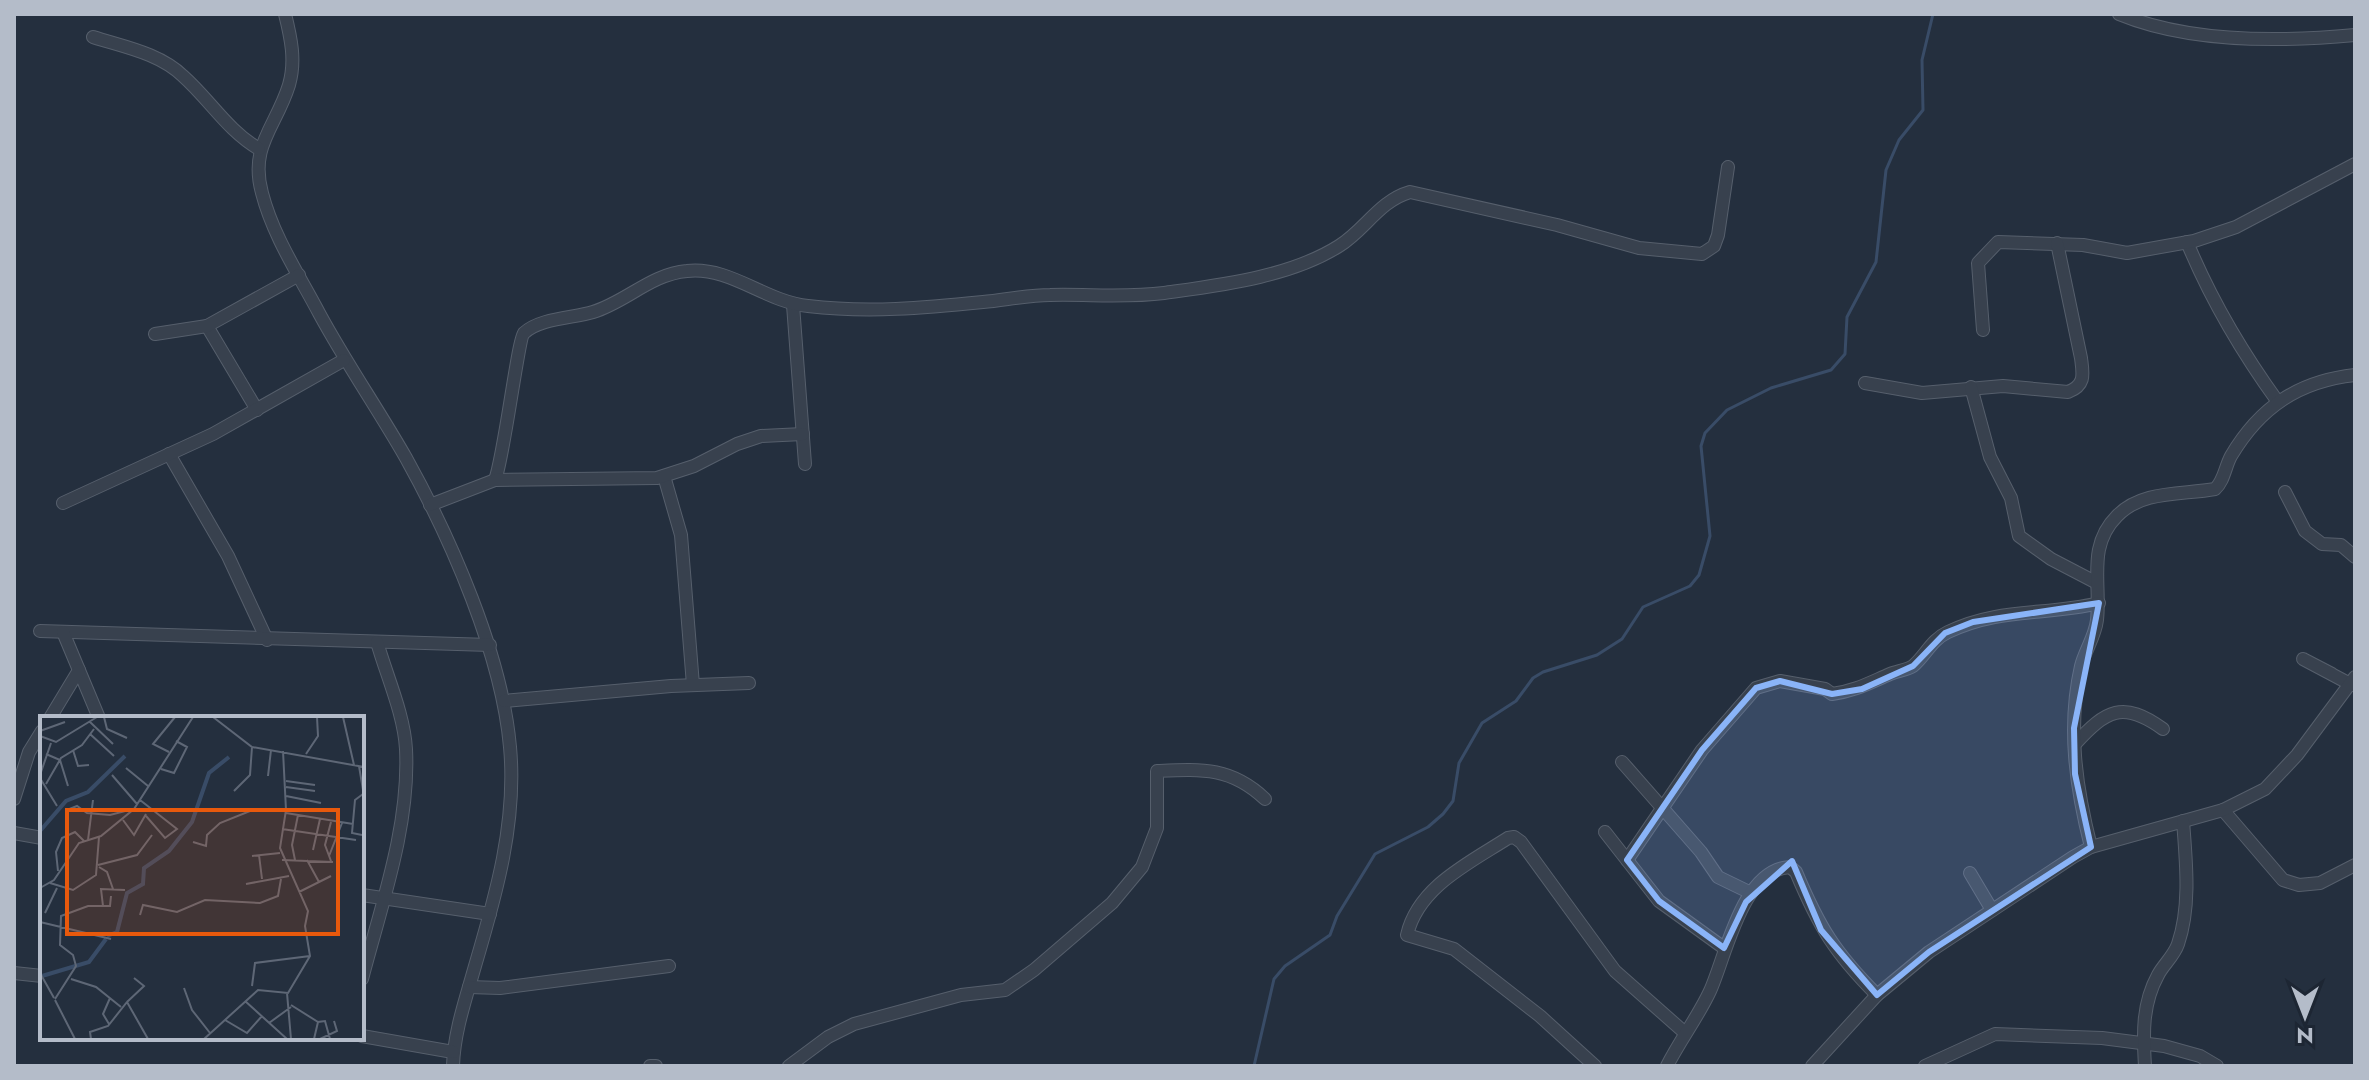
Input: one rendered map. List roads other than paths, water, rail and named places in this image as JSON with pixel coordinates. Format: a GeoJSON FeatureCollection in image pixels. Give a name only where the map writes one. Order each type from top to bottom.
{"type":"FeatureCollection","features":[{"type":"Feature","properties":{"kind":"street"},"geometry":{"type":"LineString","coordinates":[[285,14],[292,42],[290,76],[259,149],[258,171],[262,194],[276,232],[344,360],[406,458],[430,505],[490,645],[504,701],[511,749],[510,808],[500,881],[469,987],[453,1059],[364,1037]]}},
{"type":"Feature","properties":{"kind":"street"},"geometry":{"type":"LineString","coordinates":[[2119,14],[2183,30],[2231,36],[2299,38],[2355,35]]}},
{"type":"Feature","properties":{"kind":"street"},"geometry":{"type":"LineString","coordinates":[[93,37],[164,62],[184,76],[240,138],[259,149]]}},
{"type":"Feature","properties":{"kind":"street"},"geometry":{"type":"LineString","coordinates":[[1983,330],[1978,263],[1998,242],[2057,243],[2127,253],[2187,242],[2236,227],[2355,164]]}},
{"type":"Feature","properties":{"kind":"street"},"geometry":{"type":"LineString","coordinates":[[495,480],[502,462],[516,377],[518,344],[525,332],[542,324],[595,312],[640,286],[686,271],[726,276],[793,305],[871,310],[1048,295],[1111,298],[1233,281],[1315,260],[1342,245],[1392,197],[1410,192],[1557,225],[1639,248],[1702,254],[1714,246],[1718,235],[1728,167]]}},
{"type":"Feature","properties":{"kind":"street"},"geometry":{"type":"LineString","coordinates":[[2187,242],[2209,294],[2232,335],[2278,402]]}},
{"type":"Feature","properties":{"kind":"street"},"geometry":{"type":"LineString","coordinates":[[1865,383],[1922,393],[1971,387],[2068,392],[2082,383],[2081,358],[2057,243]]}},
{"type":"Feature","properties":{"kind":"street"},"geometry":{"type":"LineString","coordinates":[[155,334],[207,326],[299,275]]}},
{"type":"Feature","properties":{"kind":"street"},"geometry":{"type":"LineString","coordinates":[[793,305],[805,464]]}},
{"type":"Feature","properties":{"kind":"street"},"geometry":{"type":"LineString","coordinates":[[207,326],[257,410]]}},
{"type":"Feature","properties":{"kind":"street"},"geometry":{"type":"LineString","coordinates":[[63,503],[257,410],[344,360]]}},
{"type":"Feature","properties":{"kind":"street"},"geometry":{"type":"LineString","coordinates":[[2091,847],[2075,774],[2075,744],[2077,691],[2082,663],[2096,628],[2099,603],[2099,542],[2118,515],[2142,500],[2215,489],[2232,456],[2254,425],[2278,402],[2318,380],[2355,375]]}},
{"type":"Feature","properties":{"kind":"street"},"geometry":{"type":"LineString","coordinates":[[1971,387],[1990,457],[2011,498],[2019,536],[2037,551],[2097,583]]}},
{"type":"Feature","properties":{"kind":"street"},"geometry":{"type":"LineString","coordinates":[[430,505],[495,480],[639,480],[664,476],[761,436],[803,434]]}},
{"type":"Feature","properties":{"kind":"street"},"geometry":{"type":"LineString","coordinates":[[169,454],[228,556],[267,640]]}},
{"type":"Feature","properties":{"kind":"street"},"geometry":{"type":"LineString","coordinates":[[664,476],[681,535],[693,685]]}},
{"type":"Feature","properties":{"kind":"street"},"geometry":{"type":"LineString","coordinates":[[2285,492],[2305,531],[2322,544],[2341,545],[2355,557]]}},
{"type":"Feature","properties":{"kind":"street"},"geometry":{"type":"LineString","coordinates":[[1627,860],[1702,750],[1756,688],[1780,681],[1825,689],[1832,694],[1862,689],[1913,666],[1926,647],[1945,633],[1973,622],[2026,610],[2074,609],[2099,603]]}},
{"type":"Feature","properties":{"kind":"street"},"geometry":{"type":"LineString","coordinates":[[40,631],[490,645]]}},
{"type":"Feature","properties":{"kind":"street"},"geometry":{"type":"LineString","coordinates":[[63,632],[98,716]]}},
{"type":"Feature","properties":{"kind":"street"},"geometry":{"type":"LineString","coordinates":[[364,971],[401,816],[406,750],[403,729],[377,642]]}},
{"type":"Feature","properties":{"kind":"street"},"geometry":{"type":"LineString","coordinates":[[1812,1066],[1877,995],[1929,952],[2091,847],[2223,810],[2265,789],[2354,681],[2303,659],[2332,674]]}},
{"type":"Feature","properties":{"kind":"street"},"geometry":{"type":"LineString","coordinates":[[51,716],[79,670]]}},
{"type":"Feature","properties":{"kind":"street"},"geometry":{"type":"LineString","coordinates":[[504,701],[749,683]]}},
{"type":"Feature","properties":{"kind":"street"},"geometry":{"type":"LineString","coordinates":[[2075,744],[2092,725],[2122,710],[2143,714],[2163,729]]}},
{"type":"Feature","properties":{"kind":"street"},"geometry":{"type":"LineString","coordinates":[[14,799],[29,752],[40,734]]}},
{"type":"Feature","properties":{"kind":"street"},"geometry":{"type":"LineString","coordinates":[[1622,762],[1718,877],[1751,893]]}},
{"type":"Feature","properties":{"kind":"street"},"geometry":{"type":"LineString","coordinates":[[789,1066],[828,1037],[854,1024],[961,995],[1005,990],[1034,970],[1112,903],[1142,867],[1157,828],[1157,771],[1231,774],[1245,780],[1265,799]]}},
{"type":"Feature","properties":{"kind":"street"},"geometry":{"type":"LineString","coordinates":[[2223,810],[2283,880],[2299,885],[2320,883],[2355,865]]}},
{"type":"Feature","properties":{"kind":"street"},"geometry":{"type":"LineString","coordinates":[[2145,1066],[2149,992],[2178,946],[2187,881],[2183,821]]}},
{"type":"Feature","properties":{"kind":"street"},"geometry":{"type":"LineString","coordinates":[[1605,832],[1659,901],[1724,948]]}},
{"type":"Feature","properties":{"kind":"street"},"geometry":{"type":"LineString","coordinates":[[14,833],[40,838]]}},
{"type":"Feature","properties":{"kind":"street"},"geometry":{"type":"LineString","coordinates":[[1595,1066],[1540,1016],[1454,949],[1407,935],[1411,916],[1420,903],[1448,877],[1508,838],[1514,837],[1521,842],[1615,971],[1684,1032]]}},
{"type":"Feature","properties":{"kind":"street"},"geometry":{"type":"LineString","coordinates":[[1667,1066],[1710,991],[1724,948],[1751,893],[1769,875],[1790,867],[1796,872],[1821,930],[1838,955],[1877,995]]}},
{"type":"Feature","properties":{"kind":"street"},"geometry":{"type":"LineString","coordinates":[[1970,873],[1992,910]]}},
{"type":"Feature","properties":{"kind":"street"},"geometry":{"type":"LineString","coordinates":[[364,895],[490,914]]}},
{"type":"Feature","properties":{"kind":"street"},"geometry":{"type":"LineString","coordinates":[[469,987],[500,988],[669,966]]}},
{"type":"Feature","properties":{"kind":"street"},"geometry":{"type":"LineString","coordinates":[[14,973],[40,976]]}},
{"type":"Feature","properties":{"kind":"street"},"geometry":{"type":"LineString","coordinates":[[1925,1066],[1995,1034],[2102,1038],[2144,1043],[2200,1056],[2217,1066]]}},
{"type":"Feature","properties":{"kind":"waterway"},"geometry":{"type":"LineString","coordinates":[[1254,1066],[1274,979],[1285,966],[1330,935],[1337,916],[1375,854],[1428,827],[1443,814],[1453,801],[1459,763],[1482,723],[1516,701],[1533,678],[1597,655],[1622,639],[1643,607],[1690,586],[1699,575],[1710,536],[1701,446],[1705,433],[1727,410],[1771,388],[1831,370],[1845,354],[1847,317],[1876,262],[1886,170],[1899,140],[1923,110],[1922,60],[1933,14]]}}]}
